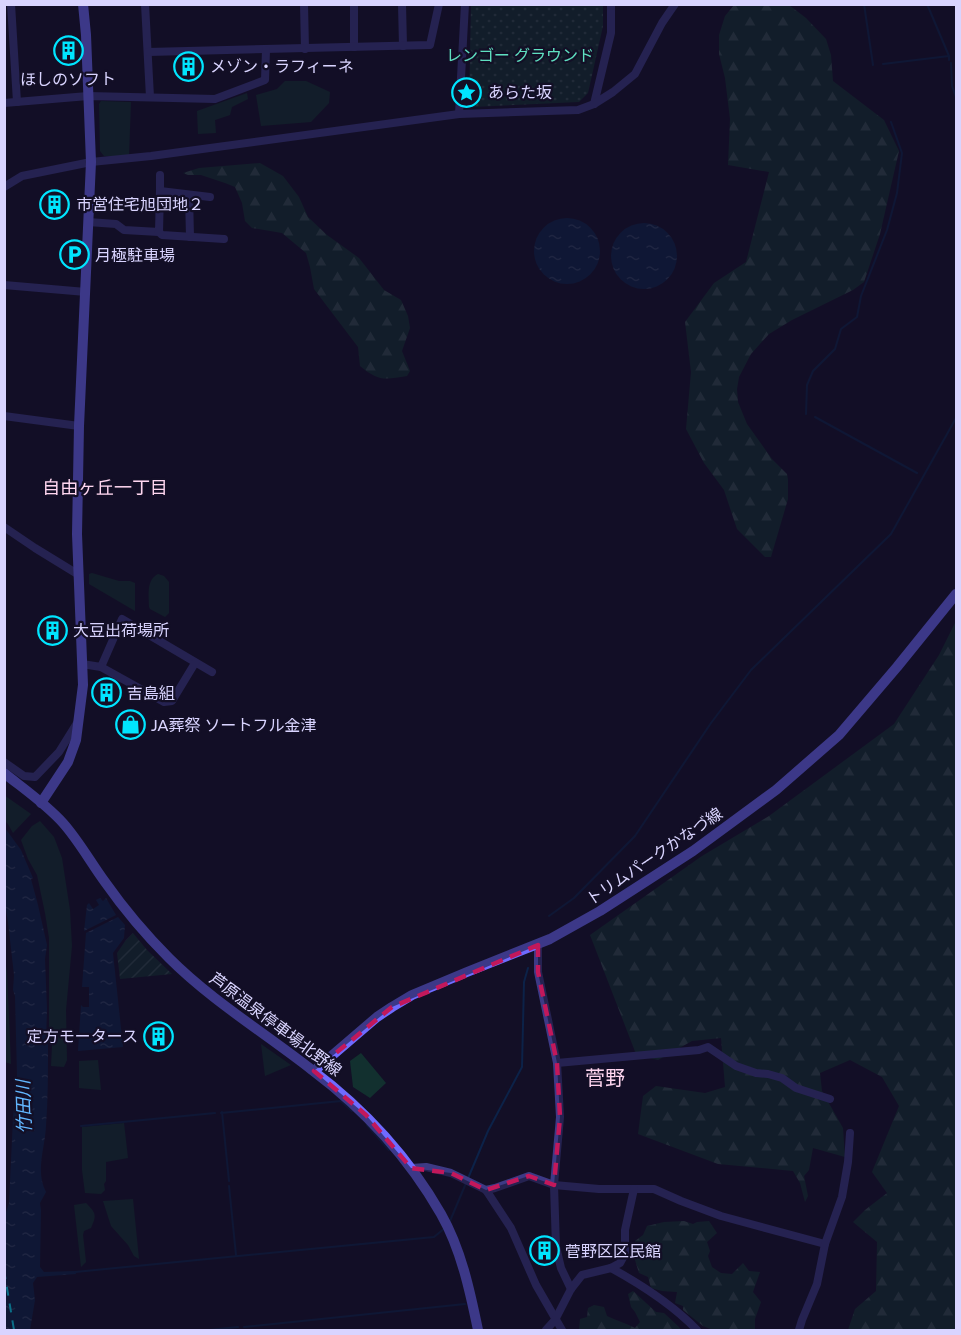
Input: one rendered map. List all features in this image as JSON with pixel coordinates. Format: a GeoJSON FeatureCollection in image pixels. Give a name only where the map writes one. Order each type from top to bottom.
{"type":"FeatureCollection","features":[{"type":"Feature","properties":{"kind":"main road"},"geometry":{"type":"LineString","coordinates":[[41,802],[68,762],[76,741],[83,685],[77,534],[79,426],[91,162],[83,4]]}},
{"type":"Feature","properties":{"kind":"main road","name":"トリムパークかなづ線"},"geometry":{"type":"LineString","coordinates":[[314,1071],[377,1017],[412,995],[538,945],[610,905],[693,851],[776,790],[839,735],[957,594]]}},
{"type":"Feature","properties":{"kind":"main road","name":"芦原温泉停車場北野線"},"geometry":{"type":"LineString","coordinates":[[4,773],[63,823],[106,885],[146,934],[181,969],[314,1071],[366,1115],[382,1133],[411,1168],[442,1215],[470,1291],[478,1330]]}},
{"type":"Feature","properties":{"kind":"street"},"geometry":{"type":"LineString","coordinates":[[11,4],[17,102]]}},
{"type":"Feature","properties":{"kind":"street"},"geometry":{"type":"LineString","coordinates":[[145,4],[150,97]]}},
{"type":"Feature","properties":{"kind":"street"},"geometry":{"type":"LineString","coordinates":[[304,4],[305,49]]}},
{"type":"Feature","properties":{"kind":"street"},"geometry":{"type":"LineString","coordinates":[[354,4],[354,47]]}},
{"type":"Feature","properties":{"kind":"street"},"geometry":{"type":"LineString","coordinates":[[402,4],[403,46]]}},
{"type":"Feature","properties":{"kind":"street"},"geometry":{"type":"LineString","coordinates":[[147,52],[430,45],[439,4]]}},
{"type":"Feature","properties":{"kind":"street"},"geometry":{"type":"LineString","coordinates":[[459,114],[465,4]]}},
{"type":"Feature","properties":{"kind":"street"},"geometry":{"type":"LineString","coordinates":[[594,104],[611,33],[611,4]]}},
{"type":"Feature","properties":{"kind":"street"},"geometry":{"type":"LineString","coordinates":[[4,186],[22,176],[91,162],[152,156],[459,114],[578,110],[613,93],[635,74],[662,23],[675,4]]}},
{"type":"Feature","properties":{"kind":"street"},"geometry":{"type":"LineString","coordinates":[[4,103],[88,96],[215,99],[265,80],[266,50]]}},
{"type":"Feature","properties":{"kind":"street"},"geometry":{"type":"LineString","coordinates":[[159,232],[160,175]]}},
{"type":"Feature","properties":{"kind":"street"},"geometry":{"type":"LineString","coordinates":[[160,191],[210,197]]}},
{"type":"Feature","properties":{"kind":"street"},"geometry":{"type":"LineString","coordinates":[[189,195],[190,237]]}},
{"type":"Feature","properties":{"kind":"street"},"geometry":{"type":"LineString","coordinates":[[88,222],[116,224],[124,230],[159,232],[162,235],[224,239]]}},
{"type":"Feature","properties":{"kind":"street"},"geometry":{"type":"LineString","coordinates":[[4,285],[86,292]]}},
{"type":"Feature","properties":{"kind":"street"},"geometry":{"type":"LineString","coordinates":[[4,416],[79,426]]}},
{"type":"Feature","properties":{"kind":"street"},"geometry":{"type":"LineString","coordinates":[[4,527],[79,575]]}},
{"type":"Feature","properties":{"kind":"street"},"geometry":{"type":"LineString","coordinates":[[101,667],[122,619],[212,672]]}},
{"type":"Feature","properties":{"kind":"street"},"geometry":{"type":"LineString","coordinates":[[82,664],[101,667],[164,702],[172,702],[195,663]]}},
{"type":"Feature","properties":{"kind":"street"},"geometry":{"type":"LineString","coordinates":[[4,762],[24,776],[35,777],[58,752],[79,720]]}},
{"type":"Feature","properties":{"kind":"street"},"geometry":{"type":"LineString","coordinates":[[538,945],[538,972],[557,1063],[560,1118],[554,1185],[556,1247],[561,1268],[571,1289]]}},
{"type":"Feature","properties":{"kind":"street"},"geometry":{"type":"LineString","coordinates":[[557,1063],[699,1050],[708,1047],[736,1066],[782,1078],[796,1088],[830,1099]]}},
{"type":"Feature","properties":{"kind":"street"},"geometry":{"type":"LineString","coordinates":[[799,1330],[817,1284],[825,1244],[842,1197],[850,1133]]}},
{"type":"Feature","properties":{"kind":"street"},"geometry":{"type":"LineString","coordinates":[[411,1168],[426,1167],[451,1173],[486,1190],[511,1228],[536,1285],[562,1330]]}},
{"type":"Feature","properties":{"kind":"street"},"geometry":{"type":"LineString","coordinates":[[486,1190],[529,1176],[554,1185],[599,1189],[654,1189],[721,1216],[825,1244]]}},
{"type":"Feature","properties":{"kind":"street"},"geometry":{"type":"LineString","coordinates":[[546,1330],[555,1320],[571,1289],[582,1275],[611,1268],[620,1263],[625,1254],[625,1230],[634,1188]]}},
{"type":"Feature","properties":{"kind":"street"},"geometry":{"type":"LineString","coordinates":[[611,1268],[682,1314],[698,1330]]}},
{"type":"Feature","properties":{"kind":"highlighted area"},"geometry":{"type":"Polygon","coordinates":[[[538,945],[538,972],[557,1063],[560,1117],[554,1185],[529,1176],[486,1190],[451,1173],[411,1168],[366,1115],[314,1071],[392,1007],[538,945]]]}},
{"type":"Feature","properties":{"kind":"green space","name":"レンゴー グラウンド"},"geometry":{"type":"Polygon","coordinates":[[[471,5],[603,5],[603,26],[588,93],[579,102],[473,107],[469,103],[471,5]]]}},
{"type":"Feature","properties":{"kind":"green space"},"geometry":{"type":"Polygon","coordinates":[[[734,5],[789,5],[806,18],[826,39],[831,55],[833,81],[884,120],[899,151],[880,234],[864,282],[769,334],[751,354],[739,377],[738,402],[747,424],[772,459],[787,474],[788,499],[771,557],[765,557],[737,529],[724,490],[704,463],[686,429],[691,372],[685,322],[714,283],[746,262],[769,172],[728,165],[730,119],[725,78],[719,54],[719,35],[725,16],[734,5]]]}},
{"type":"Feature","properties":{"kind":"green space"},"geometry":{"type":"Polygon","coordinates":[[[285,81],[306,81],[330,92],[329,103],[311,122],[261,126],[256,95],[277,89],[285,81]]]}},
{"type":"Feature","properties":{"kind":"green space"},"geometry":{"type":"Polygon","coordinates":[[[247,93],[248,99],[232,107],[230,115],[215,120],[216,133],[198,134],[197,111],[247,93]]]}},
{"type":"Feature","properties":{"kind":"green space"},"geometry":{"type":"Polygon","coordinates":[[[101,101],[131,102],[129,156],[104,156],[100,151],[99,104],[101,101]]]}},
{"type":"Feature","properties":{"kind":"green space"},"geometry":{"type":"Polygon","coordinates":[[[260,163],[283,176],[299,197],[308,217],[327,235],[359,258],[384,290],[401,300],[410,328],[402,351],[410,371],[407,376],[377,377],[360,366],[358,347],[314,289],[306,253],[282,233],[252,228],[245,221],[242,203],[235,187],[201,175],[183,173],[199,168],[260,163]]]}},
{"type":"Feature","properties":{"kind":"green space"},"geometry":{"type":"Polygon","coordinates":[[[89,574],[135,583],[135,611],[89,584],[89,574]]]}},
{"type":"Feature","properties":{"kind":"green space"},"geometry":{"type":"Polygon","coordinates":[[[158,574],[164,576],[169,582],[169,613],[165,617],[149,607],[150,584],[158,574]]]}},
{"type":"Feature","properties":{"kind":"green space"},"geometry":{"type":"Polygon","coordinates":[[[956,621],[956,1330],[848,1330],[855,1309],[876,1291],[877,1242],[853,1222],[887,1193],[872,1172],[899,1106],[882,1077],[850,1060],[820,1073],[822,1091],[843,1128],[845,1157],[813,1148],[809,1170],[804,1176],[808,1196],[805,1202],[800,1183],[793,1171],[718,1164],[638,1134],[643,1096],[656,1086],[705,1093],[725,1087],[721,1038],[692,1041],[658,1060],[636,1054],[590,935],[702,856],[769,816],[894,724],[939,655],[956,621]]]}},
{"type":"Feature","properties":{"kind":"green space"},"geometry":{"type":"Polygon","coordinates":[[[4,795],[31,814],[13,833],[5,821],[4,795]]]}},
{"type":"Feature","properties":{"kind":"green space"},"geometry":{"type":"Polygon","coordinates":[[[40,821],[54,837],[62,858],[70,910],[72,946],[66,1010],[67,1060],[64,1067],[51,1066],[49,938],[37,875],[21,840],[32,826],[40,821]]]}},
{"type":"Feature","properties":{"kind":"green space"},"geometry":{"type":"Polygon","coordinates":[[[133,933],[172,974],[120,979],[117,953],[133,933]]]}},
{"type":"Feature","properties":{"kind":"green space"},"geometry":{"type":"Polygon","coordinates":[[[4,954],[7,972],[11,1064],[5,1062],[4,954]]]}},
{"type":"Feature","properties":{"kind":"green space"},"geometry":{"type":"Polygon","coordinates":[[[261,1044],[291,1065],[265,1076],[261,1044]]]}},
{"type":"Feature","properties":{"kind":"green space"},"geometry":{"type":"Polygon","coordinates":[[[361,1053],[386,1083],[370,1098],[353,1087],[350,1061],[361,1053]]]}},
{"type":"Feature","properties":{"kind":"green space"},"geometry":{"type":"Polygon","coordinates":[[[98,1060],[101,1090],[79,1088],[79,1061],[98,1060]]]}},
{"type":"Feature","properties":{"kind":"green space"},"geometry":{"type":"Polygon","coordinates":[[[124,1123],[128,1158],[106,1162],[105,1190],[101,1194],[85,1193],[82,1170],[82,1127],[124,1123]]]}},
{"type":"Feature","properties":{"kind":"green space"},"geometry":{"type":"Polygon","coordinates":[[[133,1199],[139,1259],[134,1256],[128,1245],[111,1226],[103,1201],[133,1199]]]}},
{"type":"Feature","properties":{"kind":"green space"},"geometry":{"type":"Polygon","coordinates":[[[86,1203],[94,1212],[95,1217],[91,1228],[84,1231],[86,1262],[81,1267],[74,1205],[86,1203]]]}},
{"type":"Feature","properties":{"kind":"green space"},"geometry":{"type":"Polygon","coordinates":[[[684,1221],[693,1224],[709,1221],[717,1233],[707,1242],[712,1267],[721,1273],[732,1274],[743,1263],[749,1271],[760,1272],[753,1292],[761,1302],[755,1319],[755,1330],[713,1330],[703,1326],[683,1310],[683,1306],[675,1303],[677,1292],[651,1288],[648,1277],[639,1273],[635,1260],[635,1241],[643,1235],[647,1226],[684,1221]]]}},
{"type":"Feature","properties":{"kind":"green space"},"geometry":{"type":"Polygon","coordinates":[[[633,1291],[656,1312],[664,1313],[681,1330],[579,1330],[580,1319],[587,1317],[588,1308],[594,1305],[604,1307],[607,1316],[635,1328],[640,1322],[631,1307],[628,1294],[633,1291]]]}},
{"type":"Feature","properties":{"kind":"water"},"geometry":{"type":"Polygon","coordinates":[[[567,218],[579,221],[590,228],[597,239],[600,251],[597,263],[590,274],[579,281],[567,284],[555,281],[544,274],[537,263],[534,251],[537,239],[544,228],[555,221],[567,218]]]}},
{"type":"Feature","properties":{"kind":"water"},"geometry":{"type":"Polygon","coordinates":[[[644,223],[656,226],[667,233],[674,244],[677,256],[674,268],[667,279],[656,286],[644,289],[632,286],[621,279],[614,268],[611,256],[614,244],[621,233],[632,226],[644,223]]]}},
{"type":"Feature","properties":{"kind":"water","name":"竹田川"},"geometry":{"type":"Polygon","coordinates":[[[5,828],[21,850],[33,878],[31,879],[47,945],[45,959],[48,1096],[41,1168],[46,1192],[40,1203],[40,1267],[44,1272],[75,1271],[76,1274],[37,1277],[33,1283],[35,1300],[30,1330],[5,1330],[5,1215],[9,1203],[17,1075],[14,975],[5,905],[5,828]]]}},
{"type":"Feature","properties":{"kind":"water"},"geometry":{"type":"Polygon","coordinates":[[[100,898],[103,901],[106,898],[116,915],[84,931],[87,905],[89,903],[93,909],[99,905],[96,900],[100,898]]]}},
{"type":"Feature","properties":{"kind":"water"},"geometry":{"type":"Polygon","coordinates":[[[118,917],[125,925],[124,938],[113,953],[123,1047],[78,1051],[81,1005],[89,1007],[89,987],[82,987],[86,933],[118,917]]]}},
{"type":"Feature","properties":{"kind":"waterway"},"geometry":{"type":"LineString","coordinates":[[864,4],[873,65]]}},
{"type":"Feature","properties":{"kind":"waterway"},"geometry":{"type":"LineString","coordinates":[[927,4],[949,56]]}},
{"type":"Feature","properties":{"kind":"waterway"},"geometry":{"type":"LineString","coordinates":[[883,64],[949,56],[949,60]]}},
{"type":"Feature","properties":{"kind":"waterway"},"geometry":{"type":"LineString","coordinates":[[951,63],[952,86],[956,97]]}},
{"type":"Feature","properties":{"kind":"waterway"},"geometry":{"type":"LineString","coordinates":[[806,414],[807,385],[813,371],[835,349],[841,329],[857,317],[861,296],[887,230],[897,193],[902,153],[891,122]]}},
{"type":"Feature","properties":{"kind":"waterway"},"geometry":{"type":"LineString","coordinates":[[815,417],[917,473]]}},
{"type":"Feature","properties":{"kind":"waterway"},"geometry":{"type":"LineString","coordinates":[[549,916],[574,898],[635,836],[711,723],[751,670],[891,534],[956,418]]}},
{"type":"Feature","properties":{"kind":"waterway"},"geometry":{"type":"LineString","coordinates":[[450,1221],[488,1131],[522,1067],[524,982],[528,968]]}},
{"type":"Feature","properties":{"kind":"waterway"},"geometry":{"type":"LineString","coordinates":[[221,1113],[341,1101],[352,1111]]}},
{"type":"Feature","properties":{"kind":"waterway"},"geometry":{"type":"LineString","coordinates":[[222,1112],[229,1181]]}},
{"type":"Feature","properties":{"kind":"waterway"},"geometry":{"type":"LineString","coordinates":[[81,1126],[215,1113]]}},
{"type":"Feature","properties":{"kind":"waterway"},"geometry":{"type":"LineString","coordinates":[[367,1125],[389,1150]]}},
{"type":"Feature","properties":{"kind":"waterway"},"geometry":{"type":"LineString","coordinates":[[229,1186],[236,1255]]}},
{"type":"Feature","properties":{"kind":"waterway"},"geometry":{"type":"LineString","coordinates":[[75,1272],[434,1237],[445,1228]]}},
{"type":"Feature","properties":{"kind":"waterway"},"geometry":{"type":"LineString","coordinates":[[244,1327],[465,1304]]}},
{"type":"Feature","properties":{"kind":"waterway"},"geometry":{"type":"LineString","coordinates":[[209,1330],[238,1327]]}},
{"type":"Feature","properties":{"kind":"railway"},"geometry":{"type":"LineString","coordinates":[[4,1270],[14,1330]]}},
{"type":"Feature","properties":{"kind":"place","name":"ほしのソフト"},"geometry":{"type":"Point","coordinates":[68,51]}},
{"type":"Feature","properties":{"kind":"place","name":"メゾン・ラフィーネ"},"geometry":{"type":"Point","coordinates":[189,66]}},
{"type":"Feature","properties":{"kind":"place","name":"あらた坂"},"geometry":{"type":"Point","coordinates":[467,92]}},
{"type":"Feature","properties":{"kind":"place","name":"市営住宅旭団地２"},"geometry":{"type":"Point","coordinates":[55,204]}},
{"type":"Feature","properties":{"kind":"place","name":"月極駐車場"},"geometry":{"type":"Point","coordinates":[74,255]}},
{"type":"Feature","properties":{"kind":"place","name":"大豆出荷場所"},"geometry":{"type":"Point","coordinates":[52,630]}},
{"type":"Feature","properties":{"kind":"place","name":"吉島組"},"geometry":{"type":"Point","coordinates":[106,693]}},
{"type":"Feature","properties":{"kind":"place","name":"JA葬祭 ソートフル金津"},"geometry":{"type":"Point","coordinates":[130,725]}},
{"type":"Feature","properties":{"kind":"place","name":"定方モータース"},"geometry":{"type":"Point","coordinates":[159,1036]}},
{"type":"Feature","properties":{"kind":"place","name":"菅野区区民館"},"geometry":{"type":"Point","coordinates":[544,1251]}},
{"type":"Feature","properties":{"kind":"district","name":"自由ヶ丘一丁目"},"geometry":{"type":"Point","coordinates":[105,488]}},
{"type":"Feature","properties":{"kind":"district","name":"菅野"},"geometry":{"type":"Point","coordinates":[605,1078]}}]}
